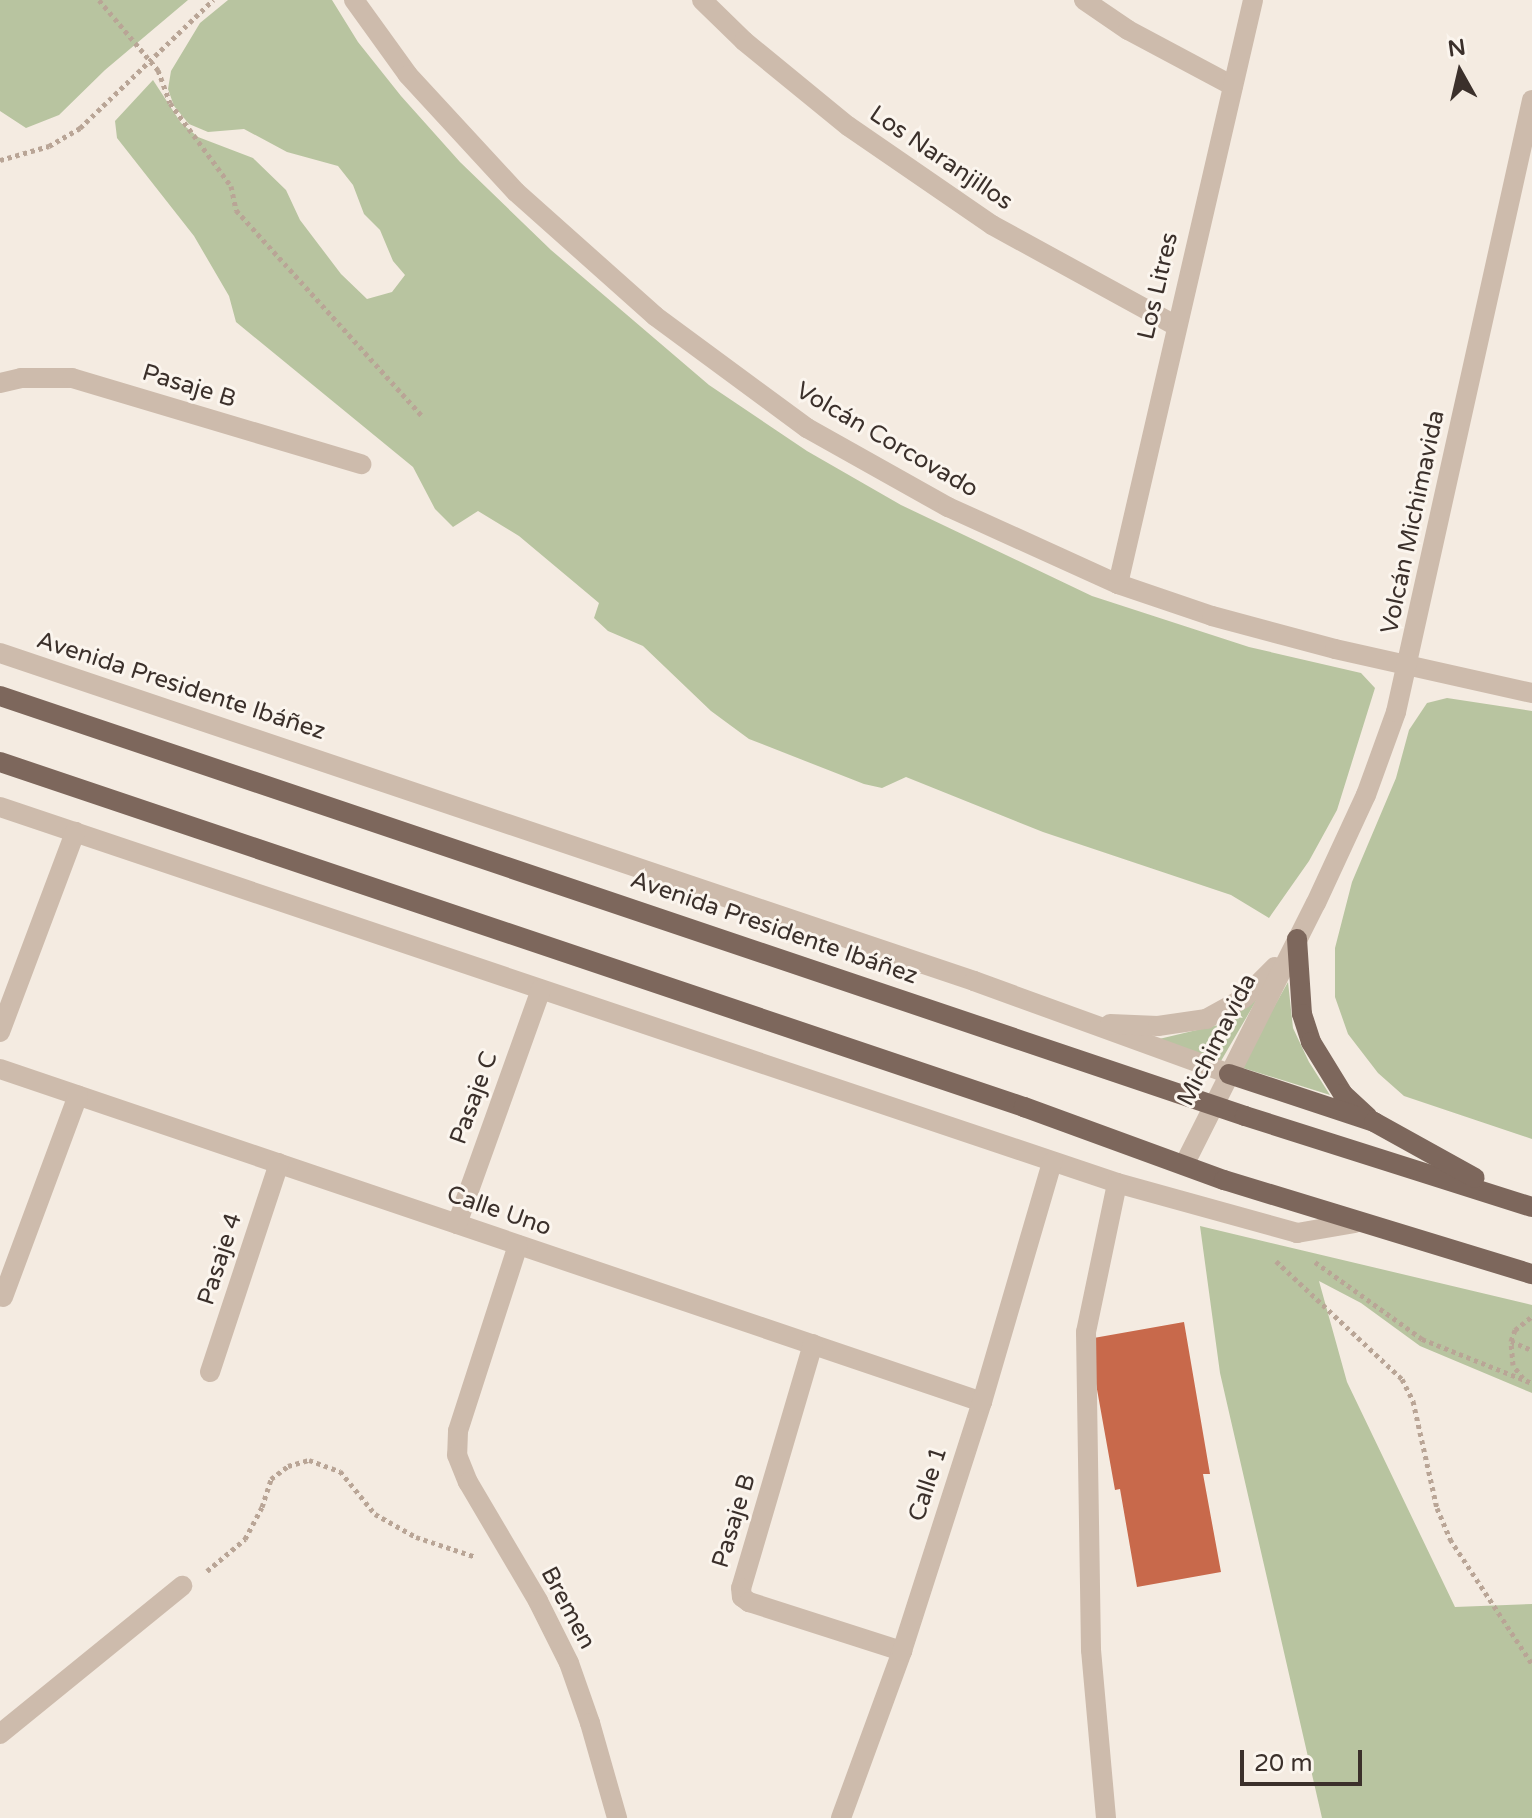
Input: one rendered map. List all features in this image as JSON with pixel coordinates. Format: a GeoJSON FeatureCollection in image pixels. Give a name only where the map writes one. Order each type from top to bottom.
{"type":"FeatureCollection","features":[{"type":"Feature","properties":{"kind":"main road","name":"Avenida Presidente Ibáñez"},"geometry":{"type":"LineString","coordinates":[[0,696],[1213,1105],[1526,1205]]}},
{"type":"Feature","properties":{"kind":"main road"},"geometry":{"type":"LineString","coordinates":[[0,762],[1024,1107],[1355,1223],[1532,1274]]}},
{"type":"Feature","properties":{"kind":"main road"},"geometry":{"type":"LineString","coordinates":[[1297,939],[1302,1014],[1311,1042],[1343,1094],[1374,1122]]}},
{"type":"Feature","properties":{"kind":"main road"},"geometry":{"type":"LineString","coordinates":[[1229,1074],[1374,1122],[1526,1205]]}},
{"type":"Feature","properties":{"kind":"street","name":"Volcán Corcovado"},"geometry":{"type":"LineString","coordinates":[[354,0],[408,75],[516,192],[584,256],[721,367],[807,428],[891,477],[1010,538],[1118,584],[1212,616],[1408,666],[1532,693]]}},
{"type":"Feature","properties":{"kind":"street","name":"Los Naranjillos"},"geometry":{"type":"LineString","coordinates":[[702,0],[744,41],[848,126],[966,207],[1175,325]]}},
{"type":"Feature","properties":{"kind":"street"},"geometry":{"type":"LineString","coordinates":[[1084,0],[1128,30],[1233,86]]}},
{"type":"Feature","properties":{"kind":"street","name":"Los Litres"},"geometry":{"type":"LineString","coordinates":[[1118,584],[1175,325],[1253,0]]}},
{"type":"Feature","properties":{"kind":"street","name":"Volcán Michimavida"},"geometry":{"type":"LineString","coordinates":[[1297,939],[1366,795],[1408,666],[1532,100]]}},
{"type":"Feature","properties":{"kind":"street","name":"Pasaje B"},"geometry":{"type":"LineString","coordinates":[[0,383],[21,378],[72,378],[361,464]]}},
{"type":"Feature","properties":{"kind":"street","name":"Avenida Presidente Ibáñez"},"geometry":{"type":"LineString","coordinates":[[0,653],[974,981],[1229,1074]]}},
{"type":"Feature","properties":{"kind":"street"},"geometry":{"type":"LineString","coordinates":[[0,807],[1117,1183],[1297,1233],[1355,1223]]}},
{"type":"Feature","properties":{"kind":"street"},"geometry":{"type":"LineString","coordinates":[[0,1032],[75,832]]}},
{"type":"Feature","properties":{"kind":"street","name":"Avenida Presidente Ibáñez"},"geometry":{"type":"LineString","coordinates":[[1072,1019],[1129,1026],[1206,1019],[1244,998],[1267,978],[1297,939]]}},
{"type":"Feature","properties":{"kind":"street","name":"Michimavida"},"geometry":{"type":"LineString","coordinates":[[1184,1165],[1297,939]]}},
{"type":"Feature","properties":{"kind":"street","name":"Pasaje C"},"geometry":{"type":"LineString","coordinates":[[457,1224],[541,990]]}},
{"type":"Feature","properties":{"kind":"street","name":"Calle Uno"},"geometry":{"type":"LineString","coordinates":[[0,1069],[982,1402]]}},
{"type":"Feature","properties":{"kind":"street"},"geometry":{"type":"LineString","coordinates":[[3,1297],[78,1095]]}},
{"type":"Feature","properties":{"kind":"street","name":"Calle 1"},"geometry":{"type":"LineString","coordinates":[[841,1818],[902,1651],[982,1402],[1052,1162]]}},
{"type":"Feature","properties":{"kind":"street","name":"Pasaje 4"},"geometry":{"type":"LineString","coordinates":[[210,1372],[279,1163]]}},
{"type":"Feature","properties":{"kind":"street"},"geometry":{"type":"LineString","coordinates":[[1106,1818],[1091,1650],[1086,1332],[1117,1183]]}},
{"type":"Feature","properties":{"kind":"street","name":"Bremen"},"geometry":{"type":"LineString","coordinates":[[518,1245],[458,1431],[457,1455],[468,1482],[538,1601],[569,1663],[617,1818]]}},
{"type":"Feature","properties":{"kind":"street","name":"Pasaje B"},"geometry":{"type":"LineString","coordinates":[[813,1344],[741,1588],[742,1597],[749,1602],[902,1651]]}},
{"type":"Feature","properties":{"kind":"street"},"geometry":{"type":"LineString","coordinates":[[0,1734],[182,1586]]}},
{"type":"Feature","properties":{"kind":"path"},"geometry":{"type":"LineString","coordinates":[[99,0],[158,70],[170,103],[231,186],[236,210],[423,417]]}},
{"type":"Feature","properties":{"kind":"path"},"geometry":{"type":"LineString","coordinates":[[0,160],[49,146],[80,128],[213,0]]}},
{"type":"Feature","properties":{"kind":"path"},"geometry":{"type":"LineString","coordinates":[[1269,1253],[1296,1284],[1402,1379],[1413,1401],[1437,1508],[1450,1539],[1532,1664]]}},
{"type":"Feature","properties":{"kind":"path"},"geometry":{"type":"LineString","coordinates":[[1315,1262],[1422,1339],[1531,1382]]}},
{"type":"Feature","properties":{"kind":"path"},"geometry":{"type":"LineString","coordinates":[[1531,1382],[1513,1365],[1511,1341],[1515,1330],[1532,1316]]}},
{"type":"Feature","properties":{"kind":"path"},"geometry":{"type":"LineString","coordinates":[[1511,1341],[1532,1350]]}},
{"type":"Feature","properties":{"kind":"path"},"geometry":{"type":"LineString","coordinates":[[182,1586],[219,1564],[245,1539],[262,1507],[271,1479],[288,1466],[309,1460],[340,1471],[375,1514],[416,1537],[471,1556],[515,1564]]}},
{"type":"Feature","properties":{"kind":"green space"},"geometry":{"type":"Polygon","coordinates":[[[0,0],[188,0],[105,70],[59,115],[26,128],[0,111],[0,0]]]}},
{"type":"Feature","properties":{"kind":"green space"},"geometry":{"type":"Polygon","coordinates":[[[228,0],[332,0],[358,42],[401,96],[460,162],[551,250],[709,385],[807,451],[901,505],[1092,596],[1249,647],[1361,673],[1375,688],[1337,810],[1309,861],[1269,918],[1231,895],[1043,832],[906,777],[882,788],[864,784],[749,739],[711,711],[643,646],[608,631],[594,618],[599,603],[519,536],[478,511],[453,527],[435,509],[413,467],[236,322],[229,296],[194,236],[117,138],[115,121],[153,80],[181,123],[198,137],[253,158],[286,190],[300,220],[341,274],[367,299],[392,292],[405,275],[393,261],[380,230],[364,214],[353,185],[338,166],[287,152],[244,129],[208,132],[189,124],[174,106],[168,89],[171,71],[200,23],[228,0]]]}},
{"type":"Feature","properties":{"kind":"green space"},"geometry":{"type":"Polygon","coordinates":[[[1447,698],[1532,711],[1532,1139],[1404,1096],[1378,1073],[1348,1034],[1335,997],[1335,948],[1352,882],[1396,778],[1409,730],[1427,703],[1447,698]]]}},
{"type":"Feature","properties":{"kind":"green space"},"geometry":{"type":"Polygon","coordinates":[[[1288,982],[1293,1028],[1309,1062],[1330,1095],[1240,1067],[1288,982]]]}},
{"type":"Feature","properties":{"kind":"green space"},"geometry":{"type":"Polygon","coordinates":[[[1260,994],[1221,1061],[1159,1039],[1222,1024],[1260,994]]]}},
{"type":"Feature","properties":{"kind":"green space"},"geometry":{"type":"Polygon","coordinates":[[[1200,1226],[1532,1305],[1532,1393],[1420,1346],[1361,1303],[1319,1281],[1347,1382],[1455,1607],[1532,1604],[1532,1818],[1322,1818],[1220,1373],[1200,1226]]]}},
{"type":"Feature","properties":{"kind":"building"},"geometry":{"type":"Polygon","coordinates":[[[1184,1322],[1210,1474],[1203,1474],[1221,1572],[1137,1587],[1120,1489],[1115,1490],[1088,1339],[1184,1322]]]}}]}
